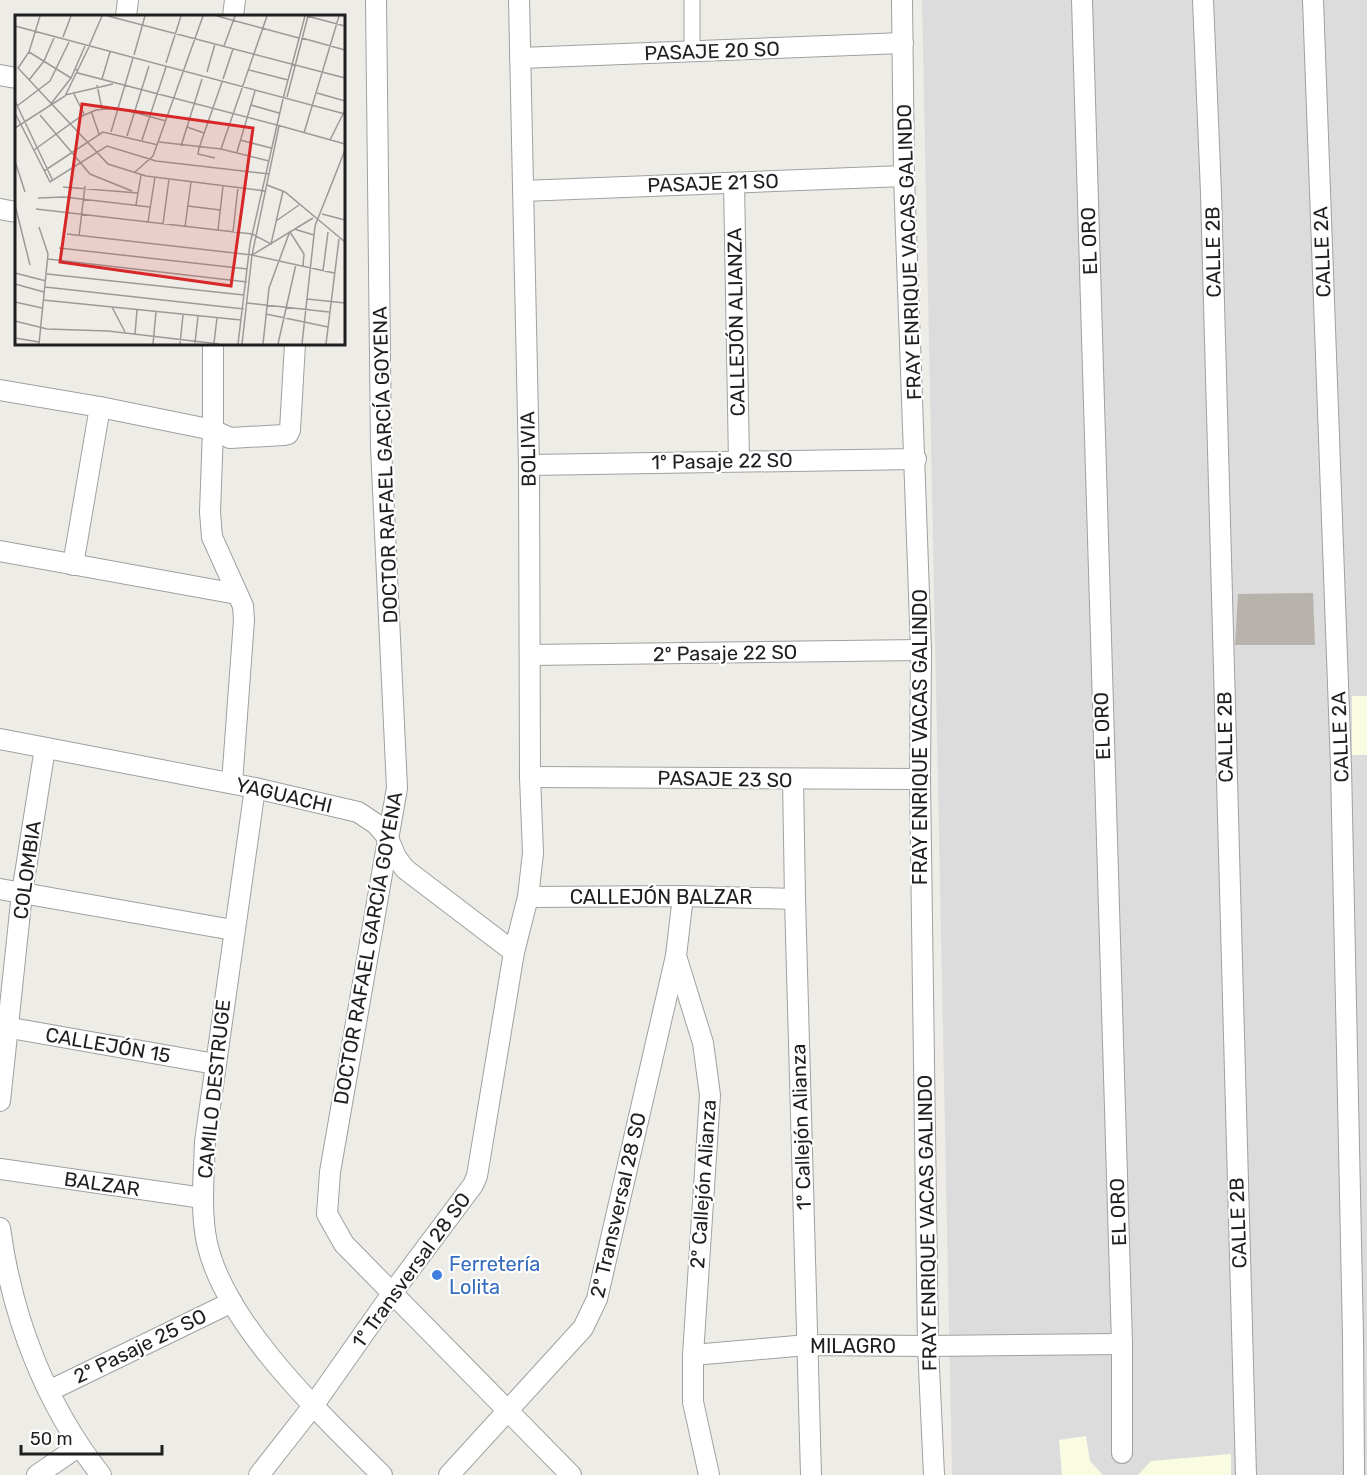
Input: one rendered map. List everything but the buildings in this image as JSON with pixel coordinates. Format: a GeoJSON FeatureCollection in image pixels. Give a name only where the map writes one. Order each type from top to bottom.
{"type":"FeatureCollection","features":[{"type":"Feature","properties":{"kind":"street"},"geometry":{"type":"LineString","coordinates":[[126,15],[128,0]]}},
{"type":"Feature","properties":{"kind":"street"},"geometry":{"type":"LineString","coordinates":[[233,15],[236,0]]}},
{"type":"Feature","properties":{"kind":"street","name":"DOCTOR RAFAEL GARCÍA GOYENA"},"geometry":{"type":"LineString","coordinates":[[376,0],[381,447],[397,788],[330,1172],[327,1214],[344,1244],[571,1475]]}},
{"type":"Feature","properties":{"kind":"street","name":"BOLIVIA"},"geometry":{"type":"LineString","coordinates":[[519,0],[533,853],[528,897]]}},
{"type":"Feature","properties":{"kind":"street"},"geometry":{"type":"LineString","coordinates":[[692,0],[692,53]]}},
{"type":"Feature","properties":{"kind":"street","name":"FRAY ENRIQUE VACAS GALINDO"},"geometry":{"type":"LineString","coordinates":[[902,0],[904,176],[916,459],[921,650],[920,780],[928,1346],[934,1475]]}},
{"type":"Feature","properties":{"kind":"street","name":"EL ORO"},"geometry":{"type":"LineString","coordinates":[[1082,0],[1122,1344],[1122,1453]]}},
{"type":"Feature","properties":{"kind":"street","name":"CALLE 2B"},"geometry":{"type":"LineString","coordinates":[[1203,0],[1211,193],[1246,1475]]}},
{"type":"Feature","properties":{"kind":"street","name":"CALLE 2A"},"geometry":{"type":"LineString","coordinates":[[1313,0],[1341,766],[1354,1475]]}},
{"type":"Feature","properties":{"kind":"street","name":"PASAJE 20 SO"},"geometry":{"type":"LineString","coordinates":[[520,58],[903,43]]}},
{"type":"Feature","properties":{"kind":"street"},"geometry":{"type":"LineString","coordinates":[[0,75],[15,78]]}},
{"type":"Feature","properties":{"kind":"street","name":"PASAJE 21 SO"},"geometry":{"type":"LineString","coordinates":[[523,191],[904,176]]}},
{"type":"Feature","properties":{"kind":"street","name":"CALLEJÓN ALIANZA"},"geometry":{"type":"LineString","coordinates":[[734,183],[739,461]]}},
{"type":"Feature","properties":{"kind":"street"},"geometry":{"type":"LineString","coordinates":[[0,209],[15,212]]}},
{"type":"Feature","properties":{"kind":"street"},"geometry":{"type":"LineString","coordinates":[[213,345],[210,512],[212,537],[243,606],[244,620],[232,783]]}},
{"type":"Feature","properties":{"kind":"street"},"geometry":{"type":"LineString","coordinates":[[0,390],[213,430],[230,438],[284,435],[290,430],[295,345]]}},
{"type":"Feature","properties":{"kind":"street"},"geometry":{"type":"LineString","coordinates":[[73,565],[100,407]]}},
{"type":"Feature","properties":{"kind":"street","name":"1º Pasaje 22 SO"},"geometry":{"type":"LineString","coordinates":[[528,465],[916,459]]}},
{"type":"Feature","properties":{"kind":"street"},"geometry":{"type":"LineString","coordinates":[[0,551],[237,594]]}},
{"type":"Feature","properties":{"kind":"street","name":"2º Pasaje 22 SO"},"geometry":{"type":"LineString","coordinates":[[530,655],[921,650]]}},
{"type":"Feature","properties":{"kind":"street","name":"YAGUACHI"},"geometry":{"type":"LineString","coordinates":[[0,739],[232,783],[358,812],[376,824],[388,838],[396,857],[405,869],[514,952]]}},
{"type":"Feature","properties":{"kind":"street","name":"COLOMBIA"},"geometry":{"type":"LineString","coordinates":[[0,1101],[4,1027],[45,748]]}},
{"type":"Feature","properties":{"kind":"street","name":"PASAJE 23 SO"},"geometry":{"type":"LineString","coordinates":[[530,777],[920,780]]}},
{"type":"Feature","properties":{"kind":"street","name":"1º Callejón Alianza"},"geometry":{"type":"LineString","coordinates":[[793,780],[811,1475]]}},
{"type":"Feature","properties":{"kind":"street","name":"CAMILO DESTRUGE"},"geometry":{"type":"LineString","coordinates":[[255,788],[233,930],[205,1142],[203,1198],[207,1242],[215,1270],[255,1338],[313,1406],[382,1475]]}},
{"type":"Feature","properties":{"kind":"street"},"geometry":{"type":"LineString","coordinates":[[358,812],[375,807],[386,800],[397,788]]}},
{"type":"Feature","properties":{"kind":"street"},"geometry":{"type":"LineString","coordinates":[[0,889],[233,930]]}},
{"type":"Feature","properties":{"kind":"street","name":"CALLEJÓN BALZAR"},"geometry":{"type":"LineString","coordinates":[[528,897],[683,896],[795,899]]}},
{"type":"Feature","properties":{"kind":"street","name":"2º Callejón Alianza"},"geometry":{"type":"LineString","coordinates":[[683,896],[676,956],[703,1042],[710,1095],[693,1355],[693,1402],[709,1475]]}},
{"type":"Feature","properties":{"kind":"street","name":"1º Transversal 28 SO"},"geometry":{"type":"LineString","coordinates":[[259,1475],[313,1406],[393,1292],[468,1192],[477,1176],[514,952],[528,897]]}},
{"type":"Feature","properties":{"kind":"street","name":"2º Transversal 28 SO"},"geometry":{"type":"LineString","coordinates":[[449,1475],[583,1328],[597,1299],[676,956]]}},
{"type":"Feature","properties":{"kind":"street","name":"CALLEJÓN 15"},"geometry":{"type":"LineString","coordinates":[[4,1027],[215,1064]]}},
{"type":"Feature","properties":{"kind":"street","name":"BALZAR"},"geometry":{"type":"LineString","coordinates":[[0,1169],[203,1198]]}},
{"type":"Feature","properties":{"kind":"street"},"geometry":{"type":"LineString","coordinates":[[0,1228],[7,1309],[78,1447],[101,1475]]}},
{"type":"Feature","properties":{"kind":"street","name":"2º Pasaje 25 SO"},"geometry":{"type":"LineString","coordinates":[[49,1391],[232,1302]]}},
{"type":"Feature","properties":{"kind":"street","name":"MILAGRO"},"geometry":{"type":"LineString","coordinates":[[693,1355],[807,1345],[1122,1344]]}},
{"type":"Feature","properties":{"kind":"street"},"geometry":{"type":"LineString","coordinates":[[37,1475],[78,1447]]}},
{"type":"Feature","properties":{"kind":"shaded area"},"geometry":{"type":"Polygon","coordinates":[[[922,0],[1367,0],[1367,1475],[952,1475],[922,0]]]}},
{"type":"Feature","properties":{"kind":"shaded area"},"geometry":{"type":"Polygon","coordinates":[[[1352,696],[1367,696],[1367,755],[1352,755],[1352,696]]]}},
{"type":"Feature","properties":{"kind":"shaded area"},"geometry":{"type":"Polygon","coordinates":[[[1086,1436],[1090,1461],[1103,1475],[1062,1475],[1059,1440],[1086,1436]]]}},
{"type":"Feature","properties":{"kind":"shaded area"},"geometry":{"type":"Polygon","coordinates":[[[1231,1454],[1231,1475],[1138,1475],[1151,1461],[1231,1454]]]}},
{"type":"Feature","properties":{"kind":"place","name":"Ferretería Lolita"},"geometry":{"type":"Point","coordinates":[437,1275]}}]}
